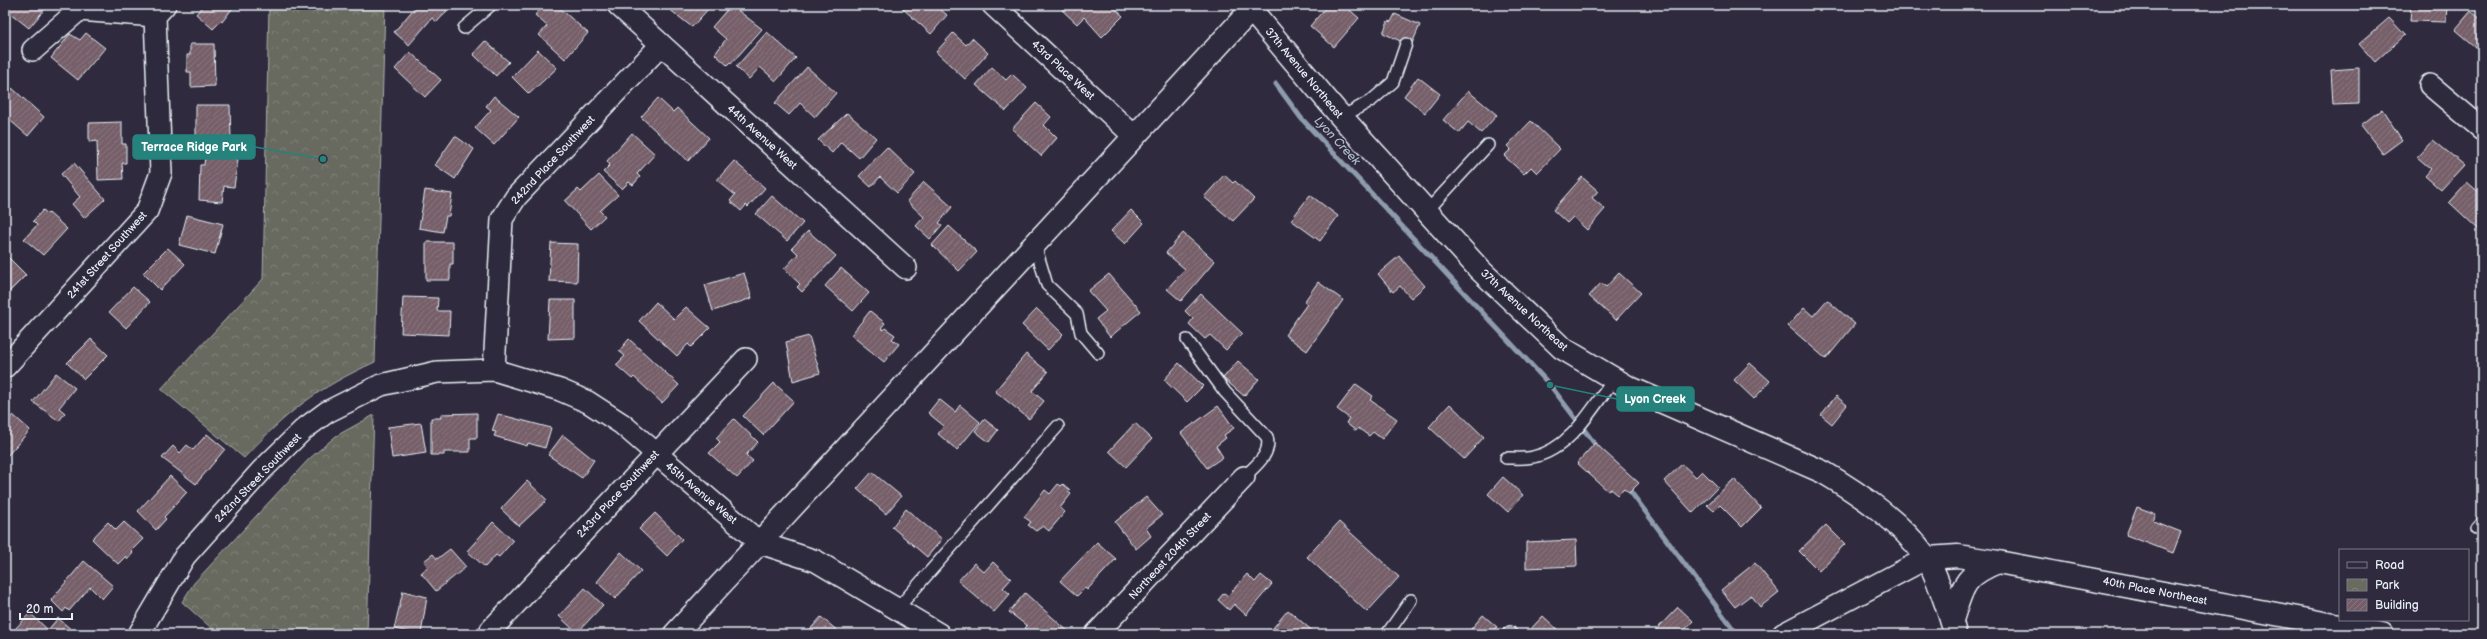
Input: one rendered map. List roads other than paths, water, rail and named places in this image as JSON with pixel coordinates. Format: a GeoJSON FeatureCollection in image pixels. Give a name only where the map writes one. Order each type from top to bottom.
{"type":"FeatureCollection","features":[{"type":"Feature","properties":{"kind":"street","name":"44th Avenue West"},"geometry":{"type":"LineString","coordinates":[[618,5],[906,268]]}},
{"type":"Feature","properties":{"kind":"street","name":"43rd Place West"},"geometry":{"type":"LineString","coordinates":[[993,5],[1134,136]]}},
{"type":"Feature","properties":{"kind":"street"},"geometry":{"type":"LineString","coordinates":[[675,634],[1035,245],[1249,7]]}},
{"type":"Feature","properties":{"kind":"street","name":"37th Avenue Northeast"},"geometry":{"type":"LineString","coordinates":[[1249,7],[1342,117],[1480,270],[1562,348],[1614,379],[1822,472],[1879,509],[1927,558]]}},
{"type":"Feature","properties":{"kind":"street"},"geometry":{"type":"LineString","coordinates":[[33,50],[79,10],[160,11]]}},
{"type":"Feature","properties":{"kind":"street","name":"241st Street Southwest"},"geometry":{"type":"LineString","coordinates":[[5,367],[147,211],[161,173],[160,11]]}},
{"type":"Feature","properties":{"kind":"street","name":"242nd Place Southwest"},"geometry":{"type":"LineString","coordinates":[[494,370],[502,219],[516,198],[661,45]]}},
{"type":"Feature","properties":{"kind":"street"},"geometry":{"type":"LineString","coordinates":[[2430,85],[2482,129]]}},
{"type":"Feature","properties":{"kind":"street","name":"243rd Place Southwest"},"geometry":{"type":"LineString","coordinates":[[491,630],[746,359]]}},
{"type":"Feature","properties":{"kind":"street","name":"45th Avenue West"},"geometry":{"type":"LineString","coordinates":[[494,370],[560,390],[588,402],[622,424],[655,455],[760,543]]}},
{"type":"Feature","properties":{"kind":"street","name":"242nd Street Southwest"},"geometry":{"type":"LineString","coordinates":[[139,634],[185,556],[262,470],[304,429],[327,412],[381,385],[437,372],[494,370]]}},
{"type":"Feature","properties":{"kind":"street","name":"Northeast 204th Street"},"geometry":{"type":"LineString","coordinates":[[1096,634],[1244,477]]}},
{"type":"Feature","properties":{"kind":"street"},"geometry":{"type":"LineString","coordinates":[[760,543],[816,561],[939,634]]}},
{"type":"Feature","properties":{"kind":"street","name":"40th Place Northeast"},"geometry":{"type":"LineString","coordinates":[[1927,558],[1958,556],[1998,562],[2352,632],[2382,634]]}},
{"type":"Feature","properties":{"kind":"street"},"geometry":{"type":"LineString","coordinates":[[1783,634],[1927,558],[1953,627]]}},
{"type":"Feature","properties":{"kind":"street"},"geometry":{"type":"LineString","coordinates":[[1953,627],[1963,587],[1976,571],[1998,562]]}},
{"type":"Feature","properties":{"kind":"lane"},"geometry":{"type":"LineString","coordinates":[[464,28],[491,5]]}},
{"type":"Feature","properties":{"kind":"lane"},"geometry":{"type":"LineString","coordinates":[[1342,117],[1372,100],[1393,82],[1406,44]]}},
{"type":"Feature","properties":{"kind":"lane"},"geometry":{"type":"LineString","coordinates":[[1427,211],[1488,145]]}},
{"type":"Feature","properties":{"kind":"lane"},"geometry":{"type":"LineString","coordinates":[[1035,245],[1047,285],[1077,314],[1081,333],[1098,353]]}},
{"type":"Feature","properties":{"kind":"lane"},"geometry":{"type":"LineString","coordinates":[[1188,340],[1225,392],[1267,437],[1269,445],[1267,452],[1244,477]]}},
{"type":"Feature","properties":{"kind":"lane"},"geometry":{"type":"LineString","coordinates":[[1506,458],[1533,457],[1556,448],[1571,435],[1614,379]]}},
{"type":"Feature","properties":{"kind":"lane"},"geometry":{"type":"LineString","coordinates":[[897,609],[1058,426]]}},
{"type":"Feature","properties":{"kind":"lane"},"geometry":{"type":"LineString","coordinates":[[1387,634],[1411,600]]}},
{"type":"Feature","properties":{"kind":"waterway","name":"Lyon Creek"},"geometry":{"type":"LineString","coordinates":[[1276,84],[1301,118],[1550,385],[1598,448]]}},
{"type":"Feature","properties":{"kind":"waterway","name":"Lyon Creek"},"geometry":{"type":"LineString","coordinates":[[1627,487],[1737,634]]}},
{"type":"Feature","properties":{"kind":"place","name":"Terrace Ridge Park"},"geometry":{"type":"Point","coordinates":[323,159]}},
{"type":"Feature","properties":{"kind":"place","name":"Lyon Creek"},"geometry":{"type":"Point","coordinates":[1550,385]}}]}
